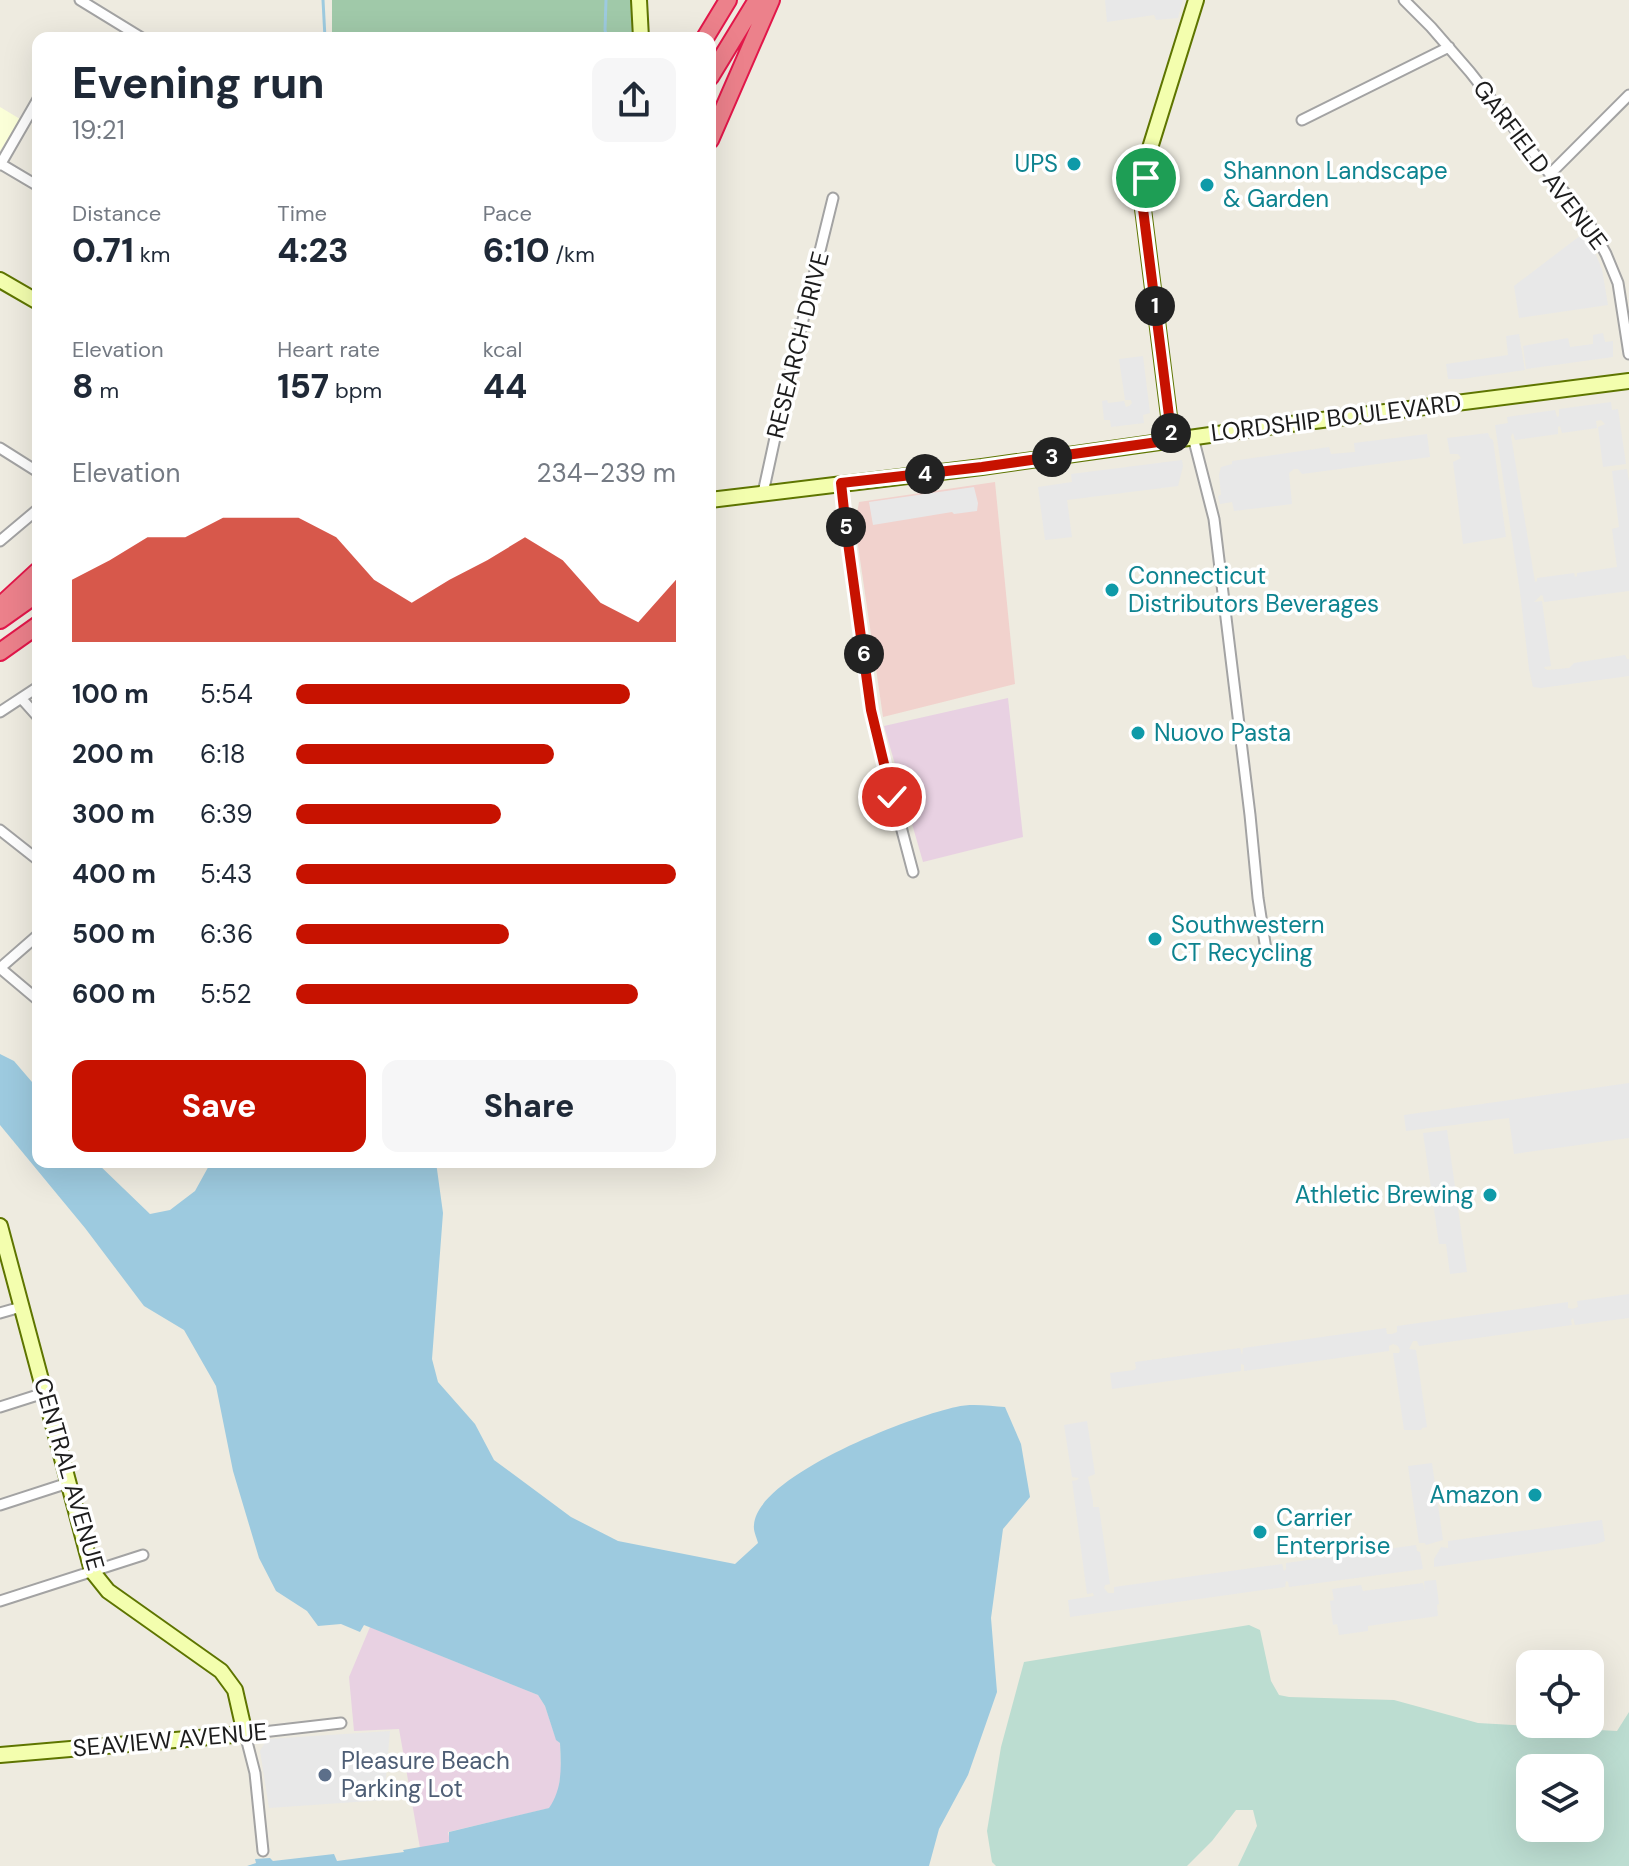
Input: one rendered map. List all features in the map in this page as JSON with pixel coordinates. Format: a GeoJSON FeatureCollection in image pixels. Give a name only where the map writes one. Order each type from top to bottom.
{"type":"FeatureCollection","features":[{"type":"Feature","properties":{"kind":"highway"},"geometry":{"type":"LineString","coordinates":[[709,32],[728,0]]}},
{"type":"Feature","properties":{"kind":"highway"},"geometry":{"type":"LineString","coordinates":[[716,67],[757,0]]}},
{"type":"Feature","properties":{"kind":"highway"},"geometry":{"type":"LineString","coordinates":[[716,126],[771,0]]}},
{"type":"Feature","properties":{"kind":"highway"},"geometry":{"type":"LineString","coordinates":[[0,606],[32,577]]}},
{"type":"Feature","properties":{"kind":"highway"},"geometry":{"type":"LineString","coordinates":[[0,620],[32,597]]}},
{"type":"Feature","properties":{"kind":"highway"},"geometry":{"type":"LineString","coordinates":[[0,652],[32,629]]}},
{"type":"Feature","properties":{"kind":"highway"},"geometry":{"type":"LineString","coordinates":[[0,661],[32,641]]}},
{"type":"Feature","properties":{"kind":"main road"},"geometry":{"type":"LineString","coordinates":[[639,0],[641,32]]}},
{"type":"Feature","properties":{"kind":"main road"},"geometry":{"type":"LineString","coordinates":[[1172,440],[1143,209],[1150,148],[1196,0]]}},
{"type":"Feature","properties":{"kind":"main road"},"geometry":{"type":"LineString","coordinates":[[0,280],[32,299]]}},
{"type":"Feature","properties":{"kind":"main road","name":"LORDSHIP BOULEVARD"},"geometry":{"type":"LineString","coordinates":[[716,499],[1629,381]]}},
{"type":"Feature","properties":{"kind":"main road","name":"CENTRAL AVENUE"},"geometry":{"type":"LineString","coordinates":[[0,1226],[92,1571],[108,1591],[221,1671],[235,1690],[245,1734]]}},
{"type":"Feature","properties":{"kind":"main road","name":"SEAVIEW AVENUE"},"geometry":{"type":"LineString","coordinates":[[0,1755],[245,1734]]}},
{"type":"Feature","properties":{"kind":"street"},"geometry":{"type":"LineString","coordinates":[[80,0],[132,32]]}},
{"type":"Feature","properties":{"kind":"street","name":"GARFIELD AVENUE"},"geometry":{"type":"LineString","coordinates":[[1404,0],[1470,72],[1590,225],[1614,271],[1629,354]]}},
{"type":"Feature","properties":{"kind":"street"},"geometry":{"type":"LineString","coordinates":[[1302,120],[1449,47]]}},
{"type":"Feature","properties":{"kind":"street"},"geometry":{"type":"LineString","coordinates":[[1550,174],[1629,95]]}},
{"type":"Feature","properties":{"kind":"street"},"geometry":{"type":"LineString","coordinates":[[32,109],[0,165],[32,183]]}},
{"type":"Feature","properties":{"kind":"street","name":"RESEARCH DRIVE"},"geometry":{"type":"LineString","coordinates":[[763,493],[833,198]]}},
{"type":"Feature","properties":{"kind":"street"},"geometry":{"type":"LineString","coordinates":[[1193,437],[1214,519],[1266,950]]}},
{"type":"Feature","properties":{"kind":"street"},"geometry":{"type":"LineString","coordinates":[[0,448],[32,468]]}},
{"type":"Feature","properties":{"kind":"street"},"geometry":{"type":"LineString","coordinates":[[841,483],[873,721],[913,872]]}},
{"type":"Feature","properties":{"kind":"street"},"geometry":{"type":"LineString","coordinates":[[0,541],[32,514]]}},
{"type":"Feature","properties":{"kind":"street"},"geometry":{"type":"LineString","coordinates":[[0,712],[32,691]]}},
{"type":"Feature","properties":{"kind":"street"},"geometry":{"type":"LineString","coordinates":[[21,698],[32,710]]}},
{"type":"Feature","properties":{"kind":"street"},"geometry":{"type":"LineString","coordinates":[[0,830],[32,855]]}},
{"type":"Feature","properties":{"kind":"street"},"geometry":{"type":"LineString","coordinates":[[32,940],[0,968],[32,995]]}},
{"type":"Feature","properties":{"kind":"street"},"geometry":{"type":"LineString","coordinates":[[0,1313],[21,1307]]}},
{"type":"Feature","properties":{"kind":"street"},"geometry":{"type":"LineString","coordinates":[[0,1407],[44,1393]]}},
{"type":"Feature","properties":{"kind":"street"},"geometry":{"type":"LineString","coordinates":[[0,1505],[68,1483]]}},
{"type":"Feature","properties":{"kind":"street"},"geometry":{"type":"LineString","coordinates":[[0,1601],[143,1555]]}},
{"type":"Feature","properties":{"kind":"street","name":"SEAVIEW AVENUE"},"geometry":{"type":"LineString","coordinates":[[245,1734],[341,1723]]}},
{"type":"Feature","properties":{"kind":"street","name":"CENTRAL AVENUE"},"geometry":{"type":"LineString","coordinates":[[245,1734],[255,1773],[263,1851]]}},
{"type":"Feature","properties":{"kind":"shaded area"},"geometry":{"type":"Polygon","coordinates":[[[332,0],[632,0],[634,32],[332,32],[332,0]]]}},
{"type":"Feature","properties":{"kind":"shaded area"},"geometry":{"type":"Polygon","coordinates":[[[1105,0],[1183,0],[1178,18],[1156,20],[1154,15],[1107,22],[1105,0]]]}},
{"type":"Feature","properties":{"kind":"shaded area"},"geometry":{"type":"Polygon","coordinates":[[[0,107],[20,119],[0,151],[0,107]]]}},
{"type":"Feature","properties":{"kind":"shaded area"},"geometry":{"type":"Polygon","coordinates":[[[1581,235],[1602,269],[1608,305],[1519,318],[1514,286],[1581,235]]]}},
{"type":"Feature","properties":{"kind":"shaded area"},"geometry":{"type":"Polygon","coordinates":[[[1603,333],[1605,342],[1613,341],[1613,357],[1526,369],[1523,346],[1568,338],[1570,347],[1593,344],[1593,335],[1603,333]]]}},
{"type":"Feature","properties":{"kind":"shaded area"},"geometry":{"type":"Polygon","coordinates":[[[1519,334],[1525,370],[1448,379],[1446,364],[1508,355],[1506,336],[1519,334]]]}},
{"type":"Feature","properties":{"kind":"shaded area"},"geometry":{"type":"Polygon","coordinates":[[[1143,356],[1150,413],[1143,415],[1144,423],[1111,427],[1110,420],[1104,420],[1102,401],[1124,401],[1126,407],[1132,403],[1125,400],[1119,359],[1143,356]]]}},
{"type":"Feature","properties":{"kind":"shaded area"},"geometry":{"type":"Polygon","coordinates":[[[1611,402],[1612,410],[1618,409],[1626,464],[1603,467],[1598,427],[1605,424],[1601,420],[1596,421],[1597,428],[1562,433],[1560,426],[1558,434],[1515,440],[1513,433],[1511,436],[1535,582],[1537,578],[1574,573],[1575,577],[1577,573],[1617,567],[1612,529],[1619,527],[1612,471],[1627,469],[1629,591],[1544,602],[1541,595],[1534,602],[1542,601],[1551,666],[1545,669],[1569,668],[1574,663],[1625,655],[1629,659],[1629,676],[1533,687],[1495,425],[1508,423],[1507,417],[1555,410],[1557,417],[1559,409],[1611,402]]]}},
{"type":"Feature","properties":{"kind":"shaded area"},"geometry":{"type":"Polygon","coordinates":[[[1488,433],[1493,440],[1506,537],[1463,544],[1453,462],[1461,458],[1458,454],[1450,454],[1447,438],[1488,433]]]}},
{"type":"Feature","properties":{"kind":"shaded area"},"geometry":{"type":"Polygon","coordinates":[[[1427,434],[1430,457],[1302,474],[1294,469],[1289,473],[1292,504],[1234,511],[1232,502],[1220,504],[1221,467],[1232,464],[1232,461],[1329,447],[1331,454],[1355,452],[1354,443],[1427,434]]]}},
{"type":"Feature","properties":{"kind":"shaded area"},"geometry":{"type":"Polygon","coordinates":[[[1182,460],[1178,486],[1067,500],[1072,537],[1045,540],[1038,487],[1072,482],[1071,474],[1182,460]]]}},
{"type":"Feature","properties":{"kind":"shaded area"},"geometry":{"type":"Polygon","coordinates":[[[995,482],[1015,684],[883,717],[855,525],[859,502],[995,482]]]}},
{"type":"Feature","properties":{"kind":"shaded area"},"geometry":{"type":"Polygon","coordinates":[[[974,487],[977,511],[873,525],[869,502],[974,487]]]}},
{"type":"Feature","properties":{"kind":"shaded area"},"geometry":{"type":"Polygon","coordinates":[[[1008,698],[1023,837],[923,862],[884,726],[1008,698]]]}},
{"type":"Feature","properties":{"kind":"shaded area"},"geometry":{"type":"Polygon","coordinates":[[[0,1054],[14,1061],[32,1082],[32,1164],[0,1125],[0,1054]]]}},
{"type":"Feature","properties":{"kind":"shaded area"},"geometry":{"type":"Polygon","coordinates":[[[1629,1083],[1629,1138],[1514,1154],[1509,1118],[1406,1131],[1404,1115],[1629,1083]]]}},
{"type":"Feature","properties":{"kind":"shaded area"},"geometry":{"type":"Polygon","coordinates":[[[1447,1130],[1467,1272],[1450,1274],[1446,1244],[1439,1244],[1423,1133],[1447,1130]]]}},
{"type":"Feature","properties":{"kind":"shaded area"},"geometry":{"type":"Polygon","coordinates":[[[35,1168],[102,1168],[150,1214],[170,1210],[195,1191],[208,1168],[437,1168],[443,1213],[432,1359],[438,1382],[475,1424],[494,1460],[571,1517],[618,1541],[735,1564],[758,1543],[754,1525],[762,1506],[781,1487],[808,1468],[874,1435],[935,1413],[968,1405],[1005,1407],[1021,1444],[1030,1497],[1003,1529],[991,1618],[997,1692],[968,1775],[939,1829],[929,1866],[247,1866],[256,1863],[255,1859],[270,1858],[273,1861],[334,1854],[337,1861],[404,1852],[449,1842],[449,1832],[549,1808],[559,1785],[560,1743],[538,1695],[364,1625],[360,1632],[341,1624],[318,1626],[307,1611],[276,1591],[259,1558],[233,1471],[216,1386],[184,1330],[144,1306],[35,1168]]]}},
{"type":"Feature","properties":{"kind":"shaded area"},"geometry":{"type":"Polygon","coordinates":[[[1629,1294],[1629,1318],[1575,1325],[1573,1318],[1572,1325],[1419,1346],[1417,1341],[1413,1341],[1409,1349],[1416,1350],[1427,1427],[1421,1430],[1404,1430],[1393,1353],[1400,1350],[1393,1344],[1389,1346],[1389,1351],[1244,1371],[1241,1364],[1241,1371],[1112,1389],[1110,1373],[1134,1370],[1135,1362],[1240,1348],[1242,1355],[1243,1348],[1386,1328],[1387,1334],[1392,1334],[1397,1332],[1397,1326],[1568,1302],[1568,1308],[1572,1309],[1578,1307],[1577,1301],[1629,1294]]]}},
{"type":"Feature","properties":{"kind":"shaded area"},"geometry":{"type":"Polygon","coordinates":[[[1087,1421],[1095,1474],[1088,1477],[1093,1507],[1099,1507],[1110,1584],[1104,1588],[1108,1593],[1114,1593],[1114,1587],[1282,1564],[1284,1571],[1286,1563],[1416,1545],[1423,1569],[1289,1587],[1286,1581],[1285,1587],[1070,1617],[1068,1600],[1094,1596],[1093,1593],[1087,1594],[1072,1481],[1079,1478],[1072,1477],[1064,1425],[1087,1421]]]}},
{"type":"Feature","properties":{"kind":"shaded area"},"geometry":{"type":"Polygon","coordinates":[[[1432,1463],[1443,1540],[1426,1545],[1419,1543],[1408,1466],[1432,1463]]]}},
{"type":"Feature","properties":{"kind":"shaded area"},"geometry":{"type":"Polygon","coordinates":[[[1602,1520],[1605,1541],[1596,1544],[1434,1567],[1434,1559],[1441,1547],[1448,1548],[1448,1541],[1602,1520]]]}},
{"type":"Feature","properties":{"kind":"shaded area"},"geometry":{"type":"Polygon","coordinates":[[[1436,1580],[1438,1616],[1368,1626],[1368,1631],[1339,1635],[1337,1624],[1333,1625],[1332,1589],[1361,1585],[1363,1591],[1423,1583],[1425,1592],[1424,1581],[1436,1580]]]}},
{"type":"Feature","properties":{"kind":"shaded area"},"geometry":{"type":"Polygon","coordinates":[[[1249,1625],[1260,1630],[1271,1681],[1279,1695],[1394,1700],[1478,1723],[1516,1725],[1516,1738],[1604,1738],[1604,1730],[1617,1731],[1629,1712],[1629,1866],[1238,1866],[1257,1826],[1253,1810],[1236,1810],[1187,1866],[996,1866],[992,1862],[987,1831],[1001,1747],[1024,1662],[1249,1625]]]}},
{"type":"Feature","properties":{"kind":"shaded area"},"geometry":{"type":"Polygon","coordinates":[[[370,1627],[538,1695],[560,1743],[561,1773],[557,1797],[550,1808],[448,1832],[450,1842],[420,1848],[399,1729],[354,1731],[349,1677],[370,1627]]]}},
{"type":"Feature","properties":{"kind":"shaded area","name":"Pleasure Beach Parking Lot"},"geometry":{"type":"Polygon","coordinates":[[[390,1731],[384,1800],[269,1808],[260,1751],[267,1739],[390,1731]]]}},
{"type":"Feature","properties":{"kind":"waterway"},"geometry":{"type":"LineString","coordinates":[[323,0],[325,32]]}},
{"type":"Feature","properties":{"kind":"waterway"},"geometry":{"type":"LineString","coordinates":[[606,0],[606,32]]}},
{"type":"Feature","properties":{"kind":"place","name":"UPS"},"geometry":{"type":"Point","coordinates":[1074,164]}},
{"type":"Feature","properties":{"kind":"place","name":"Shannon Landscape & Garden"},"geometry":{"type":"Point","coordinates":[1207,185]}},
{"type":"Feature","properties":{"kind":"place","name":"Connecticut Distributors Beverages"},"geometry":{"type":"Point","coordinates":[1112,590]}},
{"type":"Feature","properties":{"kind":"place","name":"Nuovo Pasta"},"geometry":{"type":"Point","coordinates":[1138,733]}},
{"type":"Feature","properties":{"kind":"place","name":"Southwestern CT Recycling"},"geometry":{"type":"Point","coordinates":[1155,939]}},
{"type":"Feature","properties":{"kind":"place","name":"Athletic Brewing"},"geometry":{"type":"Point","coordinates":[1490,1195]}},
{"type":"Feature","properties":{"kind":"place","name":"Amazon"},"geometry":{"type":"Point","coordinates":[1535,1495]}},
{"type":"Feature","properties":{"kind":"place","name":"Carrier Enterprise"},"geometry":{"type":"Point","coordinates":[1260,1532]}},
{"type":"Feature","properties":{"kind":"place","name":"Pleasure Beach Parking Lot"},"geometry":{"type":"Point","coordinates":[325,1775]}},
{"type":"Feature","properties":{"kind":"route"},"geometry":{"type":"LineString","coordinates":[[892,797],[871,710],[841,483],[1172,440],[1143,209],[1146,178]]}}]}
